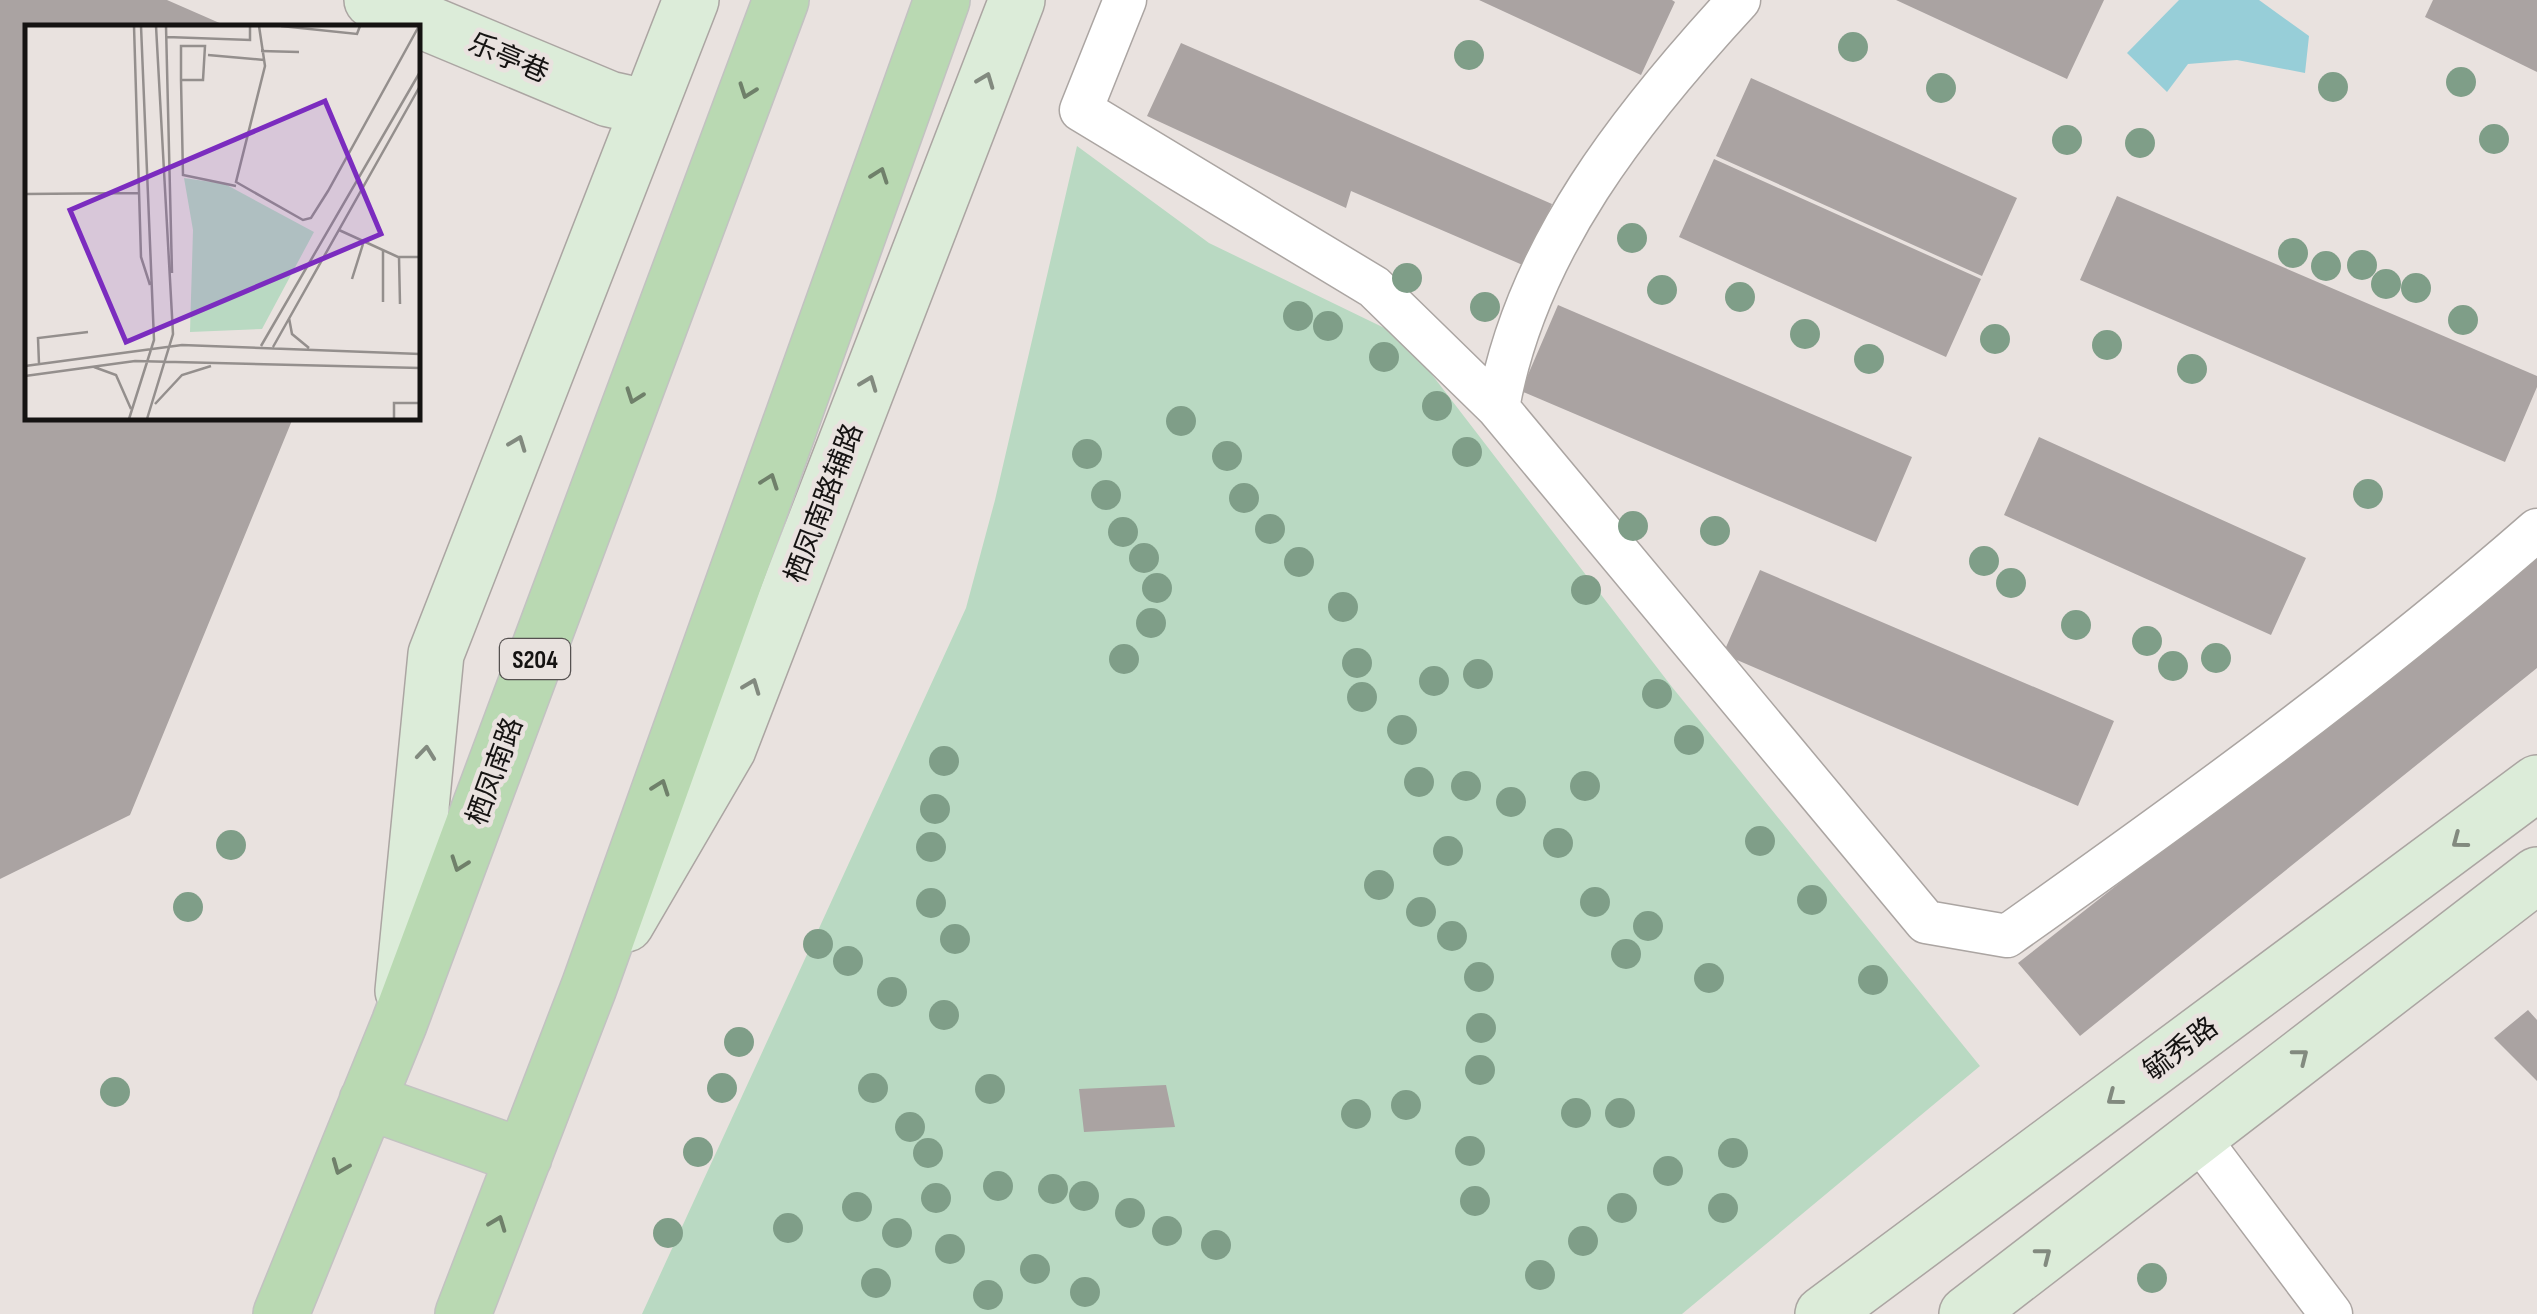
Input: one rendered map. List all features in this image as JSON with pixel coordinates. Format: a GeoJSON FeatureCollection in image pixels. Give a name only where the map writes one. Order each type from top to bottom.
{"type":"FeatureCollection","features":[{"type":"Feature","properties":{"kind":"main road","name":"栖凤南路"},"geometry":{"type":"LineString","coordinates":[[280,1314],[399,1024],[781,0]]}},
{"type":"Feature","properties":{"kind":"main road"},"geometry":{"type":"LineString","coordinates":[[463,1314],[590,987],[942,0]]}},
{"type":"Feature","properties":{"kind":"main road"},"geometry":{"type":"LineString","coordinates":[[367,1102],[524,1157]]}},
{"type":"Feature","properties":{"kind":"street","name":"乐亭巷"},"geometry":{"type":"LineString","coordinates":[[372,0],[609,99],[649,108]]}},
{"type":"Feature","properties":{"kind":"street"},"geometry":{"type":"LineString","coordinates":[[399,1024],[436,654],[691,0]]}},
{"type":"Feature","properties":{"kind":"street","name":"栖凤南路辅路"},"geometry":{"type":"LineString","coordinates":[[590,987],[728,749],[1016,0]]}},
{"type":"Feature","properties":{"kind":"street"},"geometry":{"type":"LineString","coordinates":[[1124,0],[1082,110],[1374,287],[1498,408],[1926,922],[2008,936],[2242,768],[2458,599],[2537,530]]}},
{"type":"Feature","properties":{"kind":"street"},"geometry":{"type":"LineString","coordinates":[[1498,408],[1506,360],[1566,220],[1665,81],[1739,0]]}},
{"type":"Feature","properties":{"kind":"street","name":"毓秀路"},"geometry":{"type":"LineString","coordinates":[[1823,1314],[2537,783]]}},
{"type":"Feature","properties":{"kind":"street"},"geometry":{"type":"LineString","coordinates":[[1966,1314],[2537,875]]}},
{"type":"Feature","properties":{"kind":"street"},"geometry":{"type":"LineString","coordinates":[[2198,1136],[2331,1314]]}},
{"type":"Feature","properties":{"kind":"green space"},"geometry":{"type":"Polygon","coordinates":[[[1077,146],[1209,243],[1403,337],[1672,687],[1980,1066],[1682,1314],[642,1314],[966,608],[1077,146]]]}},
{"type":"Feature","properties":{"kind":"water"},"geometry":{"type":"Polygon","coordinates":[[[2179,0],[2259,0],[2309,36],[2305,73],[2237,60],[2188,64],[2167,92],[2127,53],[2179,0]]]}},
{"type":"Feature","properties":{"kind":"building"},"geometry":{"type":"Polygon","coordinates":[[[0,0],[167,0],[224,25],[25,25],[25,420],[292,420],[130,815],[0,879],[0,0]]]}},
{"type":"Feature","properties":{"kind":"building"},"geometry":{"type":"Polygon","coordinates":[[[1479,0],[1672,0],[1675,2],[1641,75],[1479,0]]]}},
{"type":"Feature","properties":{"kind":"building"},"geometry":{"type":"Polygon","coordinates":[[[1896,0],[2104,0],[2067,79],[1896,0]]]}},
{"type":"Feature","properties":{"kind":"building"},"geometry":{"type":"Polygon","coordinates":[[[2433,0],[2537,0],[2537,72],[2425,17],[2433,0]]]}},
{"type":"Feature","properties":{"kind":"building"},"geometry":{"type":"Polygon","coordinates":[[[1181,43],[1552,204],[1525,266],[1351,191],[1346,208],[1147,116],[1181,43]]]}},
{"type":"Feature","properties":{"kind":"building"},"geometry":{"type":"Polygon","coordinates":[[[1751,78],[2017,198],[1982,276],[1716,156],[1751,78]]]}},
{"type":"Feature","properties":{"kind":"building"},"geometry":{"type":"Polygon","coordinates":[[[1714,159],[1981,279],[1946,357],[1679,237],[1714,159]]]}},
{"type":"Feature","properties":{"kind":"building"},"geometry":{"type":"Polygon","coordinates":[[[2117,196],[2537,376],[2537,387],[2505,462],[2080,280],[2117,196]]]}},
{"type":"Feature","properties":{"kind":"building"},"geometry":{"type":"Polygon","coordinates":[[[1558,305],[1912,457],[1876,542],[1521,391],[1558,305]]]}},
{"type":"Feature","properties":{"kind":"building"},"geometry":{"type":"Polygon","coordinates":[[[2039,437],[2306,558],[2271,635],[2004,515],[2039,437]]]}},
{"type":"Feature","properties":{"kind":"building"},"geometry":{"type":"Polygon","coordinates":[[[2537,554],[2537,668],[2080,1036],[2018,963],[2537,554]]]}},
{"type":"Feature","properties":{"kind":"building"},"geometry":{"type":"Polygon","coordinates":[[[1760,570],[2114,721],[2078,806],[1723,654],[1760,570]]]}},
{"type":"Feature","properties":{"kind":"building"},"geometry":{"type":"Polygon","coordinates":[[[2528,1010],[2537,1020],[2537,1081],[2494,1038],[2528,1010]]]}},
{"type":"Feature","properties":{"kind":"building"},"geometry":{"type":"Polygon","coordinates":[[[1166,1085],[1175,1127],[1084,1132],[1079,1089],[1166,1085]]]}}]}
